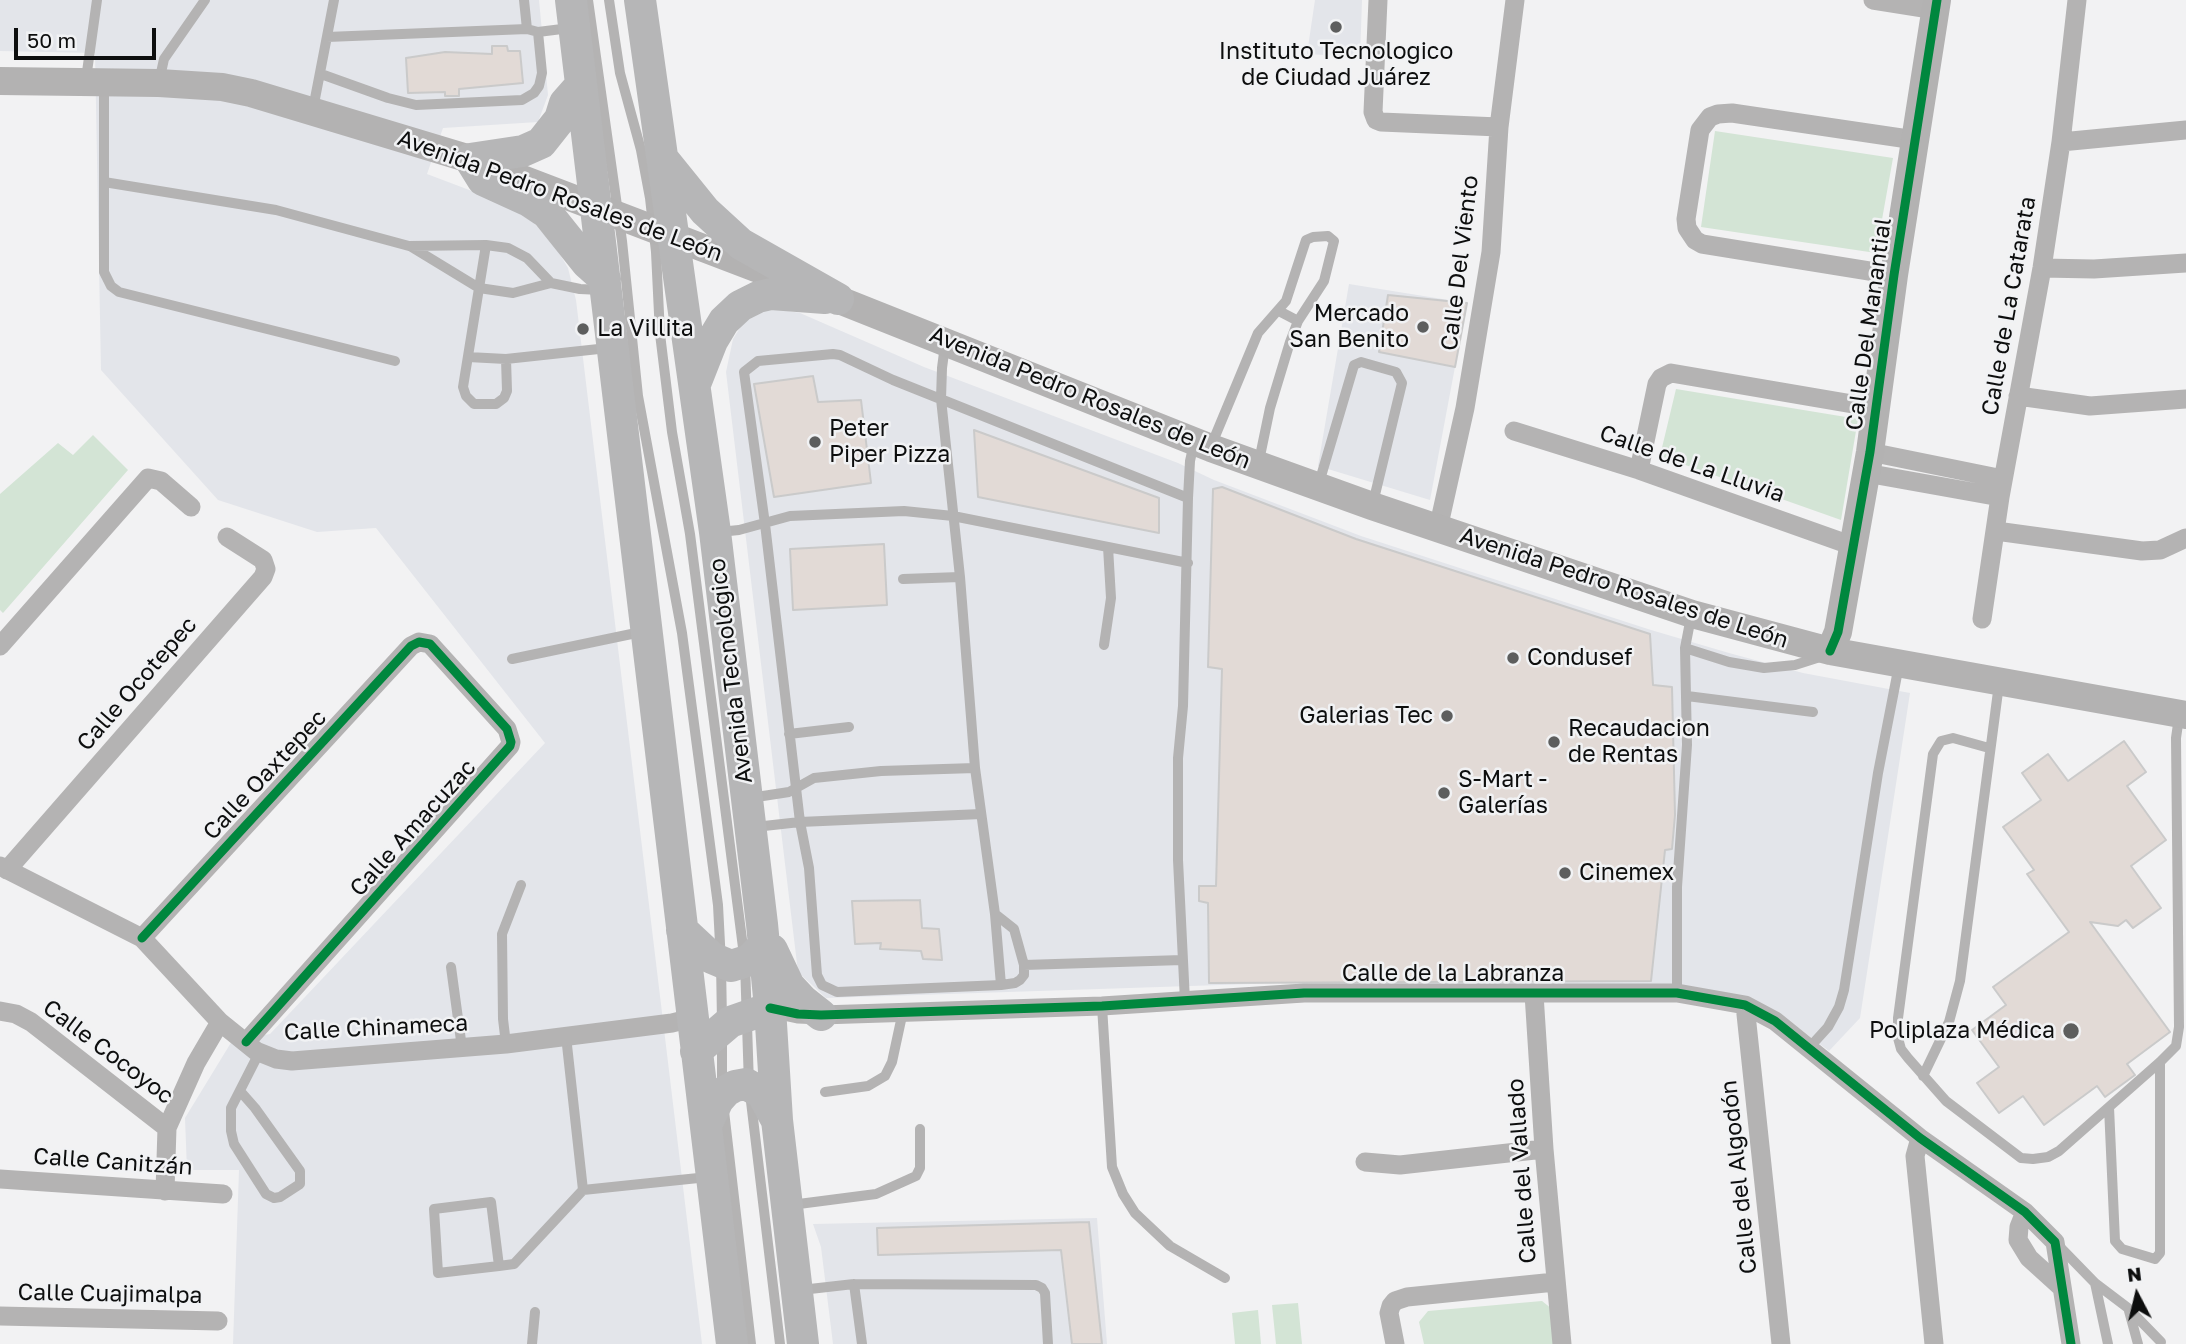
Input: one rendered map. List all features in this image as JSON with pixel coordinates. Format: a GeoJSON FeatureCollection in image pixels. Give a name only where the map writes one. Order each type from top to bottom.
{"type":"FeatureCollection","features":[{"type":"Feature","properties":{"kind":"main road","name":"Avenida Tecnológico"},"geometry":{"type":"LineString","coordinates":[[640,0],[663,159],[663,232],[695,385],[748,813],[748,949],[734,1015]]}},
{"type":"Feature","properties":{"kind":"main road","name":"Calle Del Manantial"},"geometry":{"type":"LineString","coordinates":[[1830,651],[1838,632],[1877,408],[1894,275],[1937,5]]}},
{"type":"Feature","properties":{"kind":"main road","name":"Avenida Tecnológico"},"geometry":{"type":"LineString","coordinates":[[577,9],[580,86],[607,211],[606,285],[612,347],[682,930],[734,1015],[777,1120],[803,1344]]}},
{"type":"Feature","properties":{"kind":"main road","name":"Avenida Pedro Rosales de León"},"geometry":{"type":"LineString","coordinates":[[0,81],[159,83],[222,87],[312,110],[470,159],[946,341],[1203,445],[1372,506],[1692,614],[1830,651],[2183,714]]}},
{"type":"Feature","properties":{"kind":"main road"},"geometry":{"type":"LineString","coordinates":[[580,86],[565,103],[553,130],[541,142],[523,151],[470,159],[483,180],[529,201],[547,214],[606,285]]}},
{"type":"Feature","properties":{"kind":"main road"},"geometry":{"type":"LineString","coordinates":[[663,159],[705,211],[741,244],[838,299]]}},
{"type":"Feature","properties":{"kind":"main road"},"geometry":{"type":"LineString","coordinates":[[695,385],[712,341],[724,321],[740,306],[758,297],[783,293],[838,299]]}},
{"type":"Feature","properties":{"kind":"main road"},"geometry":{"type":"LineString","coordinates":[[682,930],[712,958],[748,949],[779,970],[802,1000],[821,1014]]}},
{"type":"Feature","properties":{"kind":"main road"},"geometry":{"type":"LineString","coordinates":[[732,1344],[696,1051],[734,1015]]}},
{"type":"Feature","properties":{"kind":"main road"},"geometry":{"type":"LineString","coordinates":[[706,1125],[736,1091],[762,1093],[777,1120]]}},
{"type":"Feature","properties":{"kind":"street"},"geometry":{"type":"LineString","coordinates":[[1378,0],[1373,112],[1375,118],[1381,122],[1499,128]]}},
{"type":"Feature","properties":{"kind":"street","name":"Calle Del Viento"},"geometry":{"type":"LineString","coordinates":[[1438,528],[1465,408],[1491,252],[1499,128],[1515,0]]}},
{"type":"Feature","properties":{"kind":"street"},"geometry":{"type":"LineString","coordinates":[[1873,0],[1937,5]]}},
{"type":"Feature","properties":{"kind":"street","name":"Calle de La Catarata"},"geometry":{"type":"LineString","coordinates":[[1982,618],[2002,488],[2042,268],[2061,142],[2077,0]]}},
{"type":"Feature","properties":{"kind":"street"},"geometry":{"type":"LineString","coordinates":[[1894,275],[1702,244],[1695,240],[1687,228],[1686,219],[1700,130],[1710,117],[1732,113],[1915,140]]}},
{"type":"Feature","properties":{"kind":"street"},"geometry":{"type":"LineString","coordinates":[[2061,142],[2186,130]]}},
{"type":"Feature","properties":{"kind":"street"},"geometry":{"type":"LineString","coordinates":[[2042,268],[2094,269],[2186,263]]}},
{"type":"Feature","properties":{"kind":"street"},"geometry":{"type":"LineString","coordinates":[[1639,470],[1657,384],[1661,378],[1671,373],[1877,408]]}},
{"type":"Feature","properties":{"kind":"street"},"geometry":{"type":"LineString","coordinates":[[2018,396],[2091,406],[2186,399]]}},
{"type":"Feature","properties":{"kind":"street","name":"Calle de La Lluvia"},"geometry":{"type":"LineString","coordinates":[[1514,431],[1639,470],[1853,546]]}},
{"type":"Feature","properties":{"kind":"street"},"geometry":{"type":"LineString","coordinates":[[1868,462],[2002,488]]}},
{"type":"Feature","properties":{"kind":"street"},"geometry":{"type":"LineString","coordinates":[[0,646],[148,478],[162,481],[191,507]]}},
{"type":"Feature","properties":{"kind":"street"},"geometry":{"type":"LineString","coordinates":[[1996,531],[2142,551],[2160,550],[2186,538]]}},
{"type":"Feature","properties":{"kind":"street","name":"Calle Ocotepec"},"geometry":{"type":"LineString","coordinates":[[4,868],[263,577],[266,569],[263,560],[227,537]]}},
{"type":"Feature","properties":{"kind":"street","name":"Calle Oaxtepec"},"geometry":{"type":"LineString","coordinates":[[142,938],[411,646],[419,642]]}},
{"type":"Feature","properties":{"kind":"street","name":"Calle Amacuzac"},"geometry":{"type":"LineString","coordinates":[[253,1048],[510,746],[507,729],[430,644],[419,642]]}},
{"type":"Feature","properties":{"kind":"street","name":"Calle Chinameca"},"geometry":{"type":"LineString","coordinates":[[4,868],[142,938],[219,1022],[253,1048],[276,1059],[292,1061],[506,1044],[734,1015]]}},
{"type":"Feature","properties":{"kind":"street","name":"Calle de la Labranza"},"geometry":{"type":"LineString","coordinates":[[734,1015],[1102,1006],[1304,993],[1677,993],[1745,1005],[1775,1021],[1920,1138],[2025,1212],[2055,1242]]}},
{"type":"Feature","properties":{"kind":"street","name":"Calle del Vallado"},"geometry":{"type":"LineString","coordinates":[[1534,994],[1544,1149],[1562,1344]]}},
{"type":"Feature","properties":{"kind":"street","name":"Calle del Algodón"},"geometry":{"type":"LineString","coordinates":[[1745,1005],[1781,1344]]}},
{"type":"Feature","properties":{"kind":"street","name":"Calle Cocoyoc"},"geometry":{"type":"LineString","coordinates":[[0,1011],[16,1014],[31,1022],[167,1128],[165,1191]]}},
{"type":"Feature","properties":{"kind":"street"},"geometry":{"type":"LineString","coordinates":[[167,1128],[187,1082],[219,1022]]}},
{"type":"Feature","properties":{"kind":"street"},"geometry":{"type":"LineString","coordinates":[[1920,1138],[1915,1156],[1934,1344]]}},
{"type":"Feature","properties":{"kind":"street"},"geometry":{"type":"LineString","coordinates":[[1365,1162],[1400,1165],[1544,1149]]}},
{"type":"Feature","properties":{"kind":"street","name":"Calle Canitzán"},"geometry":{"type":"LineString","coordinates":[[0,1179],[223,1194]]}},
{"type":"Feature","properties":{"kind":"street"},"geometry":{"type":"LineString","coordinates":[[2025,1212],[2018,1227],[2018,1240],[2029,1258],[2061,1287]]}},
{"type":"Feature","properties":{"kind":"street"},"geometry":{"type":"LineString","coordinates":[[2055,1242],[2071,1344]]}},
{"type":"Feature","properties":{"kind":"street"},"geometry":{"type":"LineString","coordinates":[[1395,1344],[1389,1313],[1395,1301],[1407,1297],[1555,1282]]}},
{"type":"Feature","properties":{"kind":"street","name":"Calle Cuajimalpa"},"geometry":{"type":"LineString","coordinates":[[0,1316],[218,1321]]}},
{"type":"Feature","properties":{"kind":"lane"},"geometry":{"type":"LineString","coordinates":[[97,0],[88,52],[95,82],[104,182],[104,272],[111,286],[119,292],[395,361]]}},
{"type":"Feature","properties":{"kind":"lane"},"geometry":{"type":"LineString","coordinates":[[159,83],[164,59],[205,0]]}},
{"type":"Feature","properties":{"kind":"lane"},"geometry":{"type":"LineString","coordinates":[[312,110],[334,0]]}},
{"type":"Feature","properties":{"kind":"lane"},"geometry":{"type":"LineString","coordinates":[[321,74],[416,105],[522,100],[534,93],[539,86],[542,72],[524,0]]}},
{"type":"Feature","properties":{"kind":"lane"},"geometry":{"type":"LineString","coordinates":[[609,0],[620,73],[663,232],[660,334],[748,949],[734,1015],[751,1344]]}},
{"type":"Feature","properties":{"kind":"lane"},"geometry":{"type":"LineString","coordinates":[[327,37],[533,31],[577,9],[607,211],[683,647],[718,905],[748,949]]}},
{"type":"Feature","properties":{"kind":"lane"},"geometry":{"type":"LineString","coordinates":[[104,182],[276,210],[410,246],[486,245],[508,248],[527,257],[551,283]]}},
{"type":"Feature","properties":{"kind":"lane"},"geometry":{"type":"LineString","coordinates":[[1185,1001],[1178,782],[1183,706],[1190,461],[1203,445],[1258,333],[1279,311],[1290,291],[1306,240],[1313,237],[1330,237],[1334,241],[1324,281],[1298,321],[1270,408],[1258,465]]}},
{"type":"Feature","properties":{"kind":"lane"},"geometry":{"type":"LineString","coordinates":[[486,245],[463,387],[466,396],[474,404],[496,404],[504,398],[507,391],[506,359]]}},
{"type":"Feature","properties":{"kind":"lane"},"geometry":{"type":"LineString","coordinates":[[410,246],[479,288],[513,293],[551,283],[580,289],[606,285]]}},
{"type":"Feature","properties":{"kind":"lane"},"geometry":{"type":"LineString","coordinates":[[1279,311],[1298,321]]}},
{"type":"Feature","properties":{"kind":"lane"},"geometry":{"type":"LineString","coordinates":[[946,341],[941,399],[960,577],[975,768],[995,914],[1001,985]]}},
{"type":"Feature","properties":{"kind":"lane"},"geometry":{"type":"LineString","coordinates":[[468,357],[506,359],[612,347]]}},
{"type":"Feature","properties":{"kind":"lane"},"geometry":{"type":"LineString","coordinates":[[995,914],[1014,929],[1024,965],[1024,975],[1015,984],[837,992],[826,988],[817,975],[808,868],[744,372],[758,361],[833,354],[1188,498]]}},
{"type":"Feature","properties":{"kind":"lane"},"geometry":{"type":"LineString","coordinates":[[1318,487],[1352,368],[1361,362],[1396,372],[1402,383],[1372,506]]}},
{"type":"Feature","properties":{"kind":"lane"},"geometry":{"type":"LineString","coordinates":[[715,532],[739,530],[790,516],[904,511],[953,516],[1188,563]]}},
{"type":"Feature","properties":{"kind":"lane"},"geometry":{"type":"LineString","coordinates":[[1104,645],[1111,598],[1108,547]]}},
{"type":"Feature","properties":{"kind":"lane"},"geometry":{"type":"LineString","coordinates":[[903,579],[960,577]]}},
{"type":"Feature","properties":{"kind":"lane"},"geometry":{"type":"LineString","coordinates":[[1677,993],[1677,887],[1682,839],[1687,696],[1685,648],[1692,614]]}},
{"type":"Feature","properties":{"kind":"lane"},"geometry":{"type":"LineString","coordinates":[[512,659],[646,631]]}},
{"type":"Feature","properties":{"kind":"lane"},"geometry":{"type":"LineString","coordinates":[[1685,648],[1729,663],[1764,668],[1795,666],[1830,651]]}},
{"type":"Feature","properties":{"kind":"lane"},"geometry":{"type":"LineString","coordinates":[[1808,1049],[1828,1027],[1839,1007],[1844,990],[1878,773],[1899,664]]}},
{"type":"Feature","properties":{"kind":"lane"},"geometry":{"type":"LineString","coordinates":[[1923,1076],[1949,1022],[1960,981],[1999,681]]}},
{"type":"Feature","properties":{"kind":"lane"},"geometry":{"type":"LineString","coordinates":[[1687,696],[1813,712]]}},
{"type":"Feature","properties":{"kind":"lane"},"geometry":{"type":"LineString","coordinates":[[1989,748],[1953,738],[1941,741],[1933,754],[1898,1018],[1898,1038],[1901,1049],[1946,1101],[2021,1158],[2033,1159],[2048,1157],[2059,1151],[2175,1046],[2179,1027],[2176,738],[2183,714]]}},
{"type":"Feature","properties":{"kind":"lane"},"geometry":{"type":"LineString","coordinates":[[789,734],[849,727]]}},
{"type":"Feature","properties":{"kind":"lane"},"geometry":{"type":"LineString","coordinates":[[748,813],[814,778],[881,771],[975,768]]}},
{"type":"Feature","properties":{"kind":"lane"},"geometry":{"type":"LineString","coordinates":[[748,813],[800,822],[981,814]]}},
{"type":"Feature","properties":{"kind":"lane"},"geometry":{"type":"LineString","coordinates":[[506,1044],[502,934],[521,885]]}},
{"type":"Feature","properties":{"kind":"lane"},"geometry":{"type":"LineString","coordinates":[[1024,965],[1182,960]]}},
{"type":"Feature","properties":{"kind":"lane"},"geometry":{"type":"LineString","coordinates":[[451,967],[462,1048]]}},
{"type":"Feature","properties":{"kind":"lane"},"geometry":{"type":"LineString","coordinates":[[1102,1006],[1112,1167],[1123,1194],[1135,1213],[1170,1246],[1225,1278]]}},
{"type":"Feature","properties":{"kind":"lane"},"geometry":{"type":"LineString","coordinates":[[825,1092],[868,1086],[885,1076],[892,1062],[903,1011]]}},
{"type":"Feature","properties":{"kind":"lane"},"geometry":{"type":"LineString","coordinates":[[734,1015],[736,1091],[780,1344]]}},
{"type":"Feature","properties":{"kind":"lane"},"geometry":{"type":"LineString","coordinates":[[566,1036],[583,1191]]}},
{"type":"Feature","properties":{"kind":"lane"},"geometry":{"type":"LineString","coordinates":[[240,1091],[256,1108],[300,1171],[300,1184],[280,1197],[274,1198],[266,1194],[234,1144],[230,1119],[232,1108],[253,1048]]}},
{"type":"Feature","properties":{"kind":"lane"},"geometry":{"type":"LineString","coordinates":[[2109,1107],[2115,1241],[2122,1249],[2155,1259],[2160,1253],[2160,1062]]}},
{"type":"Feature","properties":{"kind":"lane"},"geometry":{"type":"LineString","coordinates":[[787,1205],[876,1194],[916,1176],[920,1168],[920,1129]]}},
{"type":"Feature","properties":{"kind":"lane"},"geometry":{"type":"LineString","coordinates":[[499,1266],[491,1202],[433,1209],[438,1273],[499,1266],[514,1264],[583,1191],[712,1176]]}},
{"type":"Feature","properties":{"kind":"lane"},"geometry":{"type":"LineString","coordinates":[[2055,1242],[2095,1283],[2128,1308],[2161,1342]]}},
{"type":"Feature","properties":{"kind":"lane"},"geometry":{"type":"LineString","coordinates":[[2095,1283],[2108,1344]]}},
{"type":"Feature","properties":{"kind":"lane"},"geometry":{"type":"LineString","coordinates":[[797,1290],[854,1284],[1036,1285],[1045,1293],[1048,1344]]}},
{"type":"Feature","properties":{"kind":"lane"},"geometry":{"type":"LineString","coordinates":[[854,1284],[862,1344]]}},
{"type":"Feature","properties":{"kind":"lane"},"geometry":{"type":"LineString","coordinates":[[2128,1308],[2138,1344]]}},
{"type":"Feature","properties":{"kind":"lane"},"geometry":{"type":"LineString","coordinates":[[531,1344],[535,1312]]}},
{"type":"Feature","properties":{"kind":"shaded area"},"geometry":{"type":"Polygon","coordinates":[[[0,0],[539,0],[548,95],[538,122],[443,128],[427,174],[501,202],[533,222],[555,246],[568,268],[576,300],[702,1344],[233,1344],[239,1170],[187,1170],[185,1118],[232,1041],[270,1034],[545,743],[376,528],[317,532],[218,500],[101,370],[95,53],[0,51],[0,0]]]}},
{"type":"Feature","properties":{"kind":"shaded area","name":"Instituto Tecnologico de Ciudad Juárez"},"geometry":{"type":"Polygon","coordinates":[[[1315,0],[1362,0],[1360,57],[1307,54],[1315,0]]]}},
{"type":"Feature","properties":{"kind":"shaded area"},"geometry":{"type":"Polygon","coordinates":[[[1349,284],[1467,303],[1430,500],[1318,466],[1349,284]]]}},
{"type":"Feature","properties":{"kind":"shaded area"},"geometry":{"type":"Polygon","coordinates":[[[772,308],[800,313],[924,367],[1361,536],[1729,653],[1803,673],[1910,693],[1860,1018],[1829,1051],[1788,1020],[1651,988],[1281,983],[826,998],[798,972],[726,372],[733,339],[743,323],[756,313],[772,308]]]}},
{"type":"Feature","properties":{"kind":"shaded area"},"geometry":{"type":"Polygon","coordinates":[[[1097,1218],[1107,1344],[833,1344],[821,1247],[813,1224],[1097,1218]]]}},
{"type":"Feature","properties":{"kind":"green space"},"geometry":{"type":"Polygon","coordinates":[[[1715,131],[1893,158],[1876,253],[1701,227],[1715,131]]]}},
{"type":"Feature","properties":{"kind":"green space"},"geometry":{"type":"Polygon","coordinates":[[[1676,389],[1858,419],[1841,520],[1660,456],[1676,389]]]}},
{"type":"Feature","properties":{"kind":"green space"},"geometry":{"type":"Polygon","coordinates":[[[93,435],[128,470],[3,613],[0,610],[0,494],[58,443],[73,455],[93,435]]]}},
{"type":"Feature","properties":{"kind":"green space"},"geometry":{"type":"Polygon","coordinates":[[[1542,1301],[1552,1309],[1556,1344],[1424,1344],[1419,1322],[1428,1311],[1542,1301]]]}},
{"type":"Feature","properties":{"kind":"green space"},"geometry":{"type":"Polygon","coordinates":[[[1298,1303],[1302,1344],[1276,1344],[1272,1305],[1298,1303]]]}},
{"type":"Feature","properties":{"kind":"green space"},"geometry":{"type":"Polygon","coordinates":[[[1258,1310],[1261,1344],[1235,1344],[1232,1313],[1258,1310]]]}},
{"type":"Feature","properties":{"kind":"building"},"geometry":{"type":"Polygon","coordinates":[[[492,46],[507,46],[508,51],[520,51],[523,83],[459,89],[459,96],[445,96],[445,92],[408,93],[406,58],[445,52],[492,54],[492,46]]]}},
{"type":"Feature","properties":{"kind":"building","name":"Mercado San Benito"},"geometry":{"type":"Polygon","coordinates":[[[1388,295],[1467,303],[1455,367],[1379,352],[1388,295]]]}},
{"type":"Feature","properties":{"kind":"building","name":"Peter Piper Pizza"},"geometry":{"type":"Polygon","coordinates":[[[813,376],[818,402],[861,400],[871,483],[774,497],[754,384],[813,376]]]}},
{"type":"Feature","properties":{"kind":"building"},"geometry":{"type":"Polygon","coordinates":[[[974,430],[1159,498],[1159,533],[978,497],[974,430]]]}},
{"type":"Feature","properties":{"kind":"building","name":"Galerias Tec"},"geometry":{"type":"Polygon","coordinates":[[[1222,487],[1356,539],[1650,634],[1653,685],[1672,687],[1675,815],[1672,849],[1665,850],[1651,981],[1209,983],[1208,903],[1199,901],[1199,886],[1216,886],[1222,669],[1208,667],[1213,489],[1222,487]]]}},
{"type":"Feature","properties":{"kind":"building"},"geometry":{"type":"Polygon","coordinates":[[[884,544],[887,605],[793,610],[790,549],[884,544]]]}},
{"type":"Feature","properties":{"kind":"building"},"geometry":{"type":"Polygon","coordinates":[[[2124,741],[2146,772],[2127,786],[2166,840],[2131,866],[2161,908],[2133,928],[2126,920],[2118,926],[2090,922],[2170,1032],[2127,1064],[2135,1075],[2105,1097],[2097,1086],[2044,1125],[2023,1096],[1999,1113],[1977,1083],[1999,1067],[1972,1030],[2006,1005],[1993,987],[2069,932],[2027,874],[2034,870],[2003,827],[2041,800],[2022,773],[2048,754],[2068,781],[2124,741]]]}},
{"type":"Feature","properties":{"kind":"building"},"geometry":{"type":"Polygon","coordinates":[[[920,900],[922,928],[939,929],[942,960],[923,959],[921,951],[880,949],[881,943],[855,944],[852,901],[920,900]]]}},
{"type":"Feature","properties":{"kind":"building"},"geometry":{"type":"Polygon","coordinates":[[[1089,1222],[1102,1344],[1072,1344],[1061,1250],[878,1255],[877,1228],[1089,1222]]]}},
{"type":"Feature","properties":{"kind":"cycle path"},"geometry":{"type":"LineString","coordinates":[[1830,651],[1838,632],[1870,452],[1894,275],[1937,0]]}},
{"type":"Feature","properties":{"kind":"cycle path"},"geometry":{"type":"LineString","coordinates":[[142,938],[411,646],[419,642],[430,644],[507,729],[510,746],[246,1042]]}},
{"type":"Feature","properties":{"kind":"cycle path"},"geometry":{"type":"LineString","coordinates":[[770,1008],[798,1014],[821,1015],[1102,1006],[1304,993],[1677,993],[1745,1005],[1775,1021],[1920,1138],[2025,1212],[2055,1242],[2071,1344]]}},
{"type":"Feature","properties":{"kind":"place","name":"Instituto Tecnologico de Ciudad Juárez"},"geometry":{"type":"Point","coordinates":[1336,27]}},
{"type":"Feature","properties":{"kind":"place","name":"Mercado San Benito"},"geometry":{"type":"Point","coordinates":[1423,327]}},
{"type":"Feature","properties":{"kind":"place","name":"La Villita"},"geometry":{"type":"Point","coordinates":[583,329]}},
{"type":"Feature","properties":{"kind":"place","name":"Peter Piper Pizza"},"geometry":{"type":"Point","coordinates":[815,442]}},
{"type":"Feature","properties":{"kind":"place","name":"Condusef"},"geometry":{"type":"Point","coordinates":[1513,658]}},
{"type":"Feature","properties":{"kind":"place","name":"Galerias Tec"},"geometry":{"type":"Point","coordinates":[1447,716]}},
{"type":"Feature","properties":{"kind":"place","name":"Recaudacion de Rentas"},"geometry":{"type":"Point","coordinates":[1554,742]}},
{"type":"Feature","properties":{"kind":"place","name":"S-Mart - Galerías"},"geometry":{"type":"Point","coordinates":[1444,793]}},
{"type":"Feature","properties":{"kind":"place","name":"Cinemex"},"geometry":{"type":"Point","coordinates":[1565,873]}},
{"type":"Feature","properties":{"kind":"place","name":"Poliplaza Médica"},"geometry":{"type":"Point","coordinates":[2071,1031]}}]}
